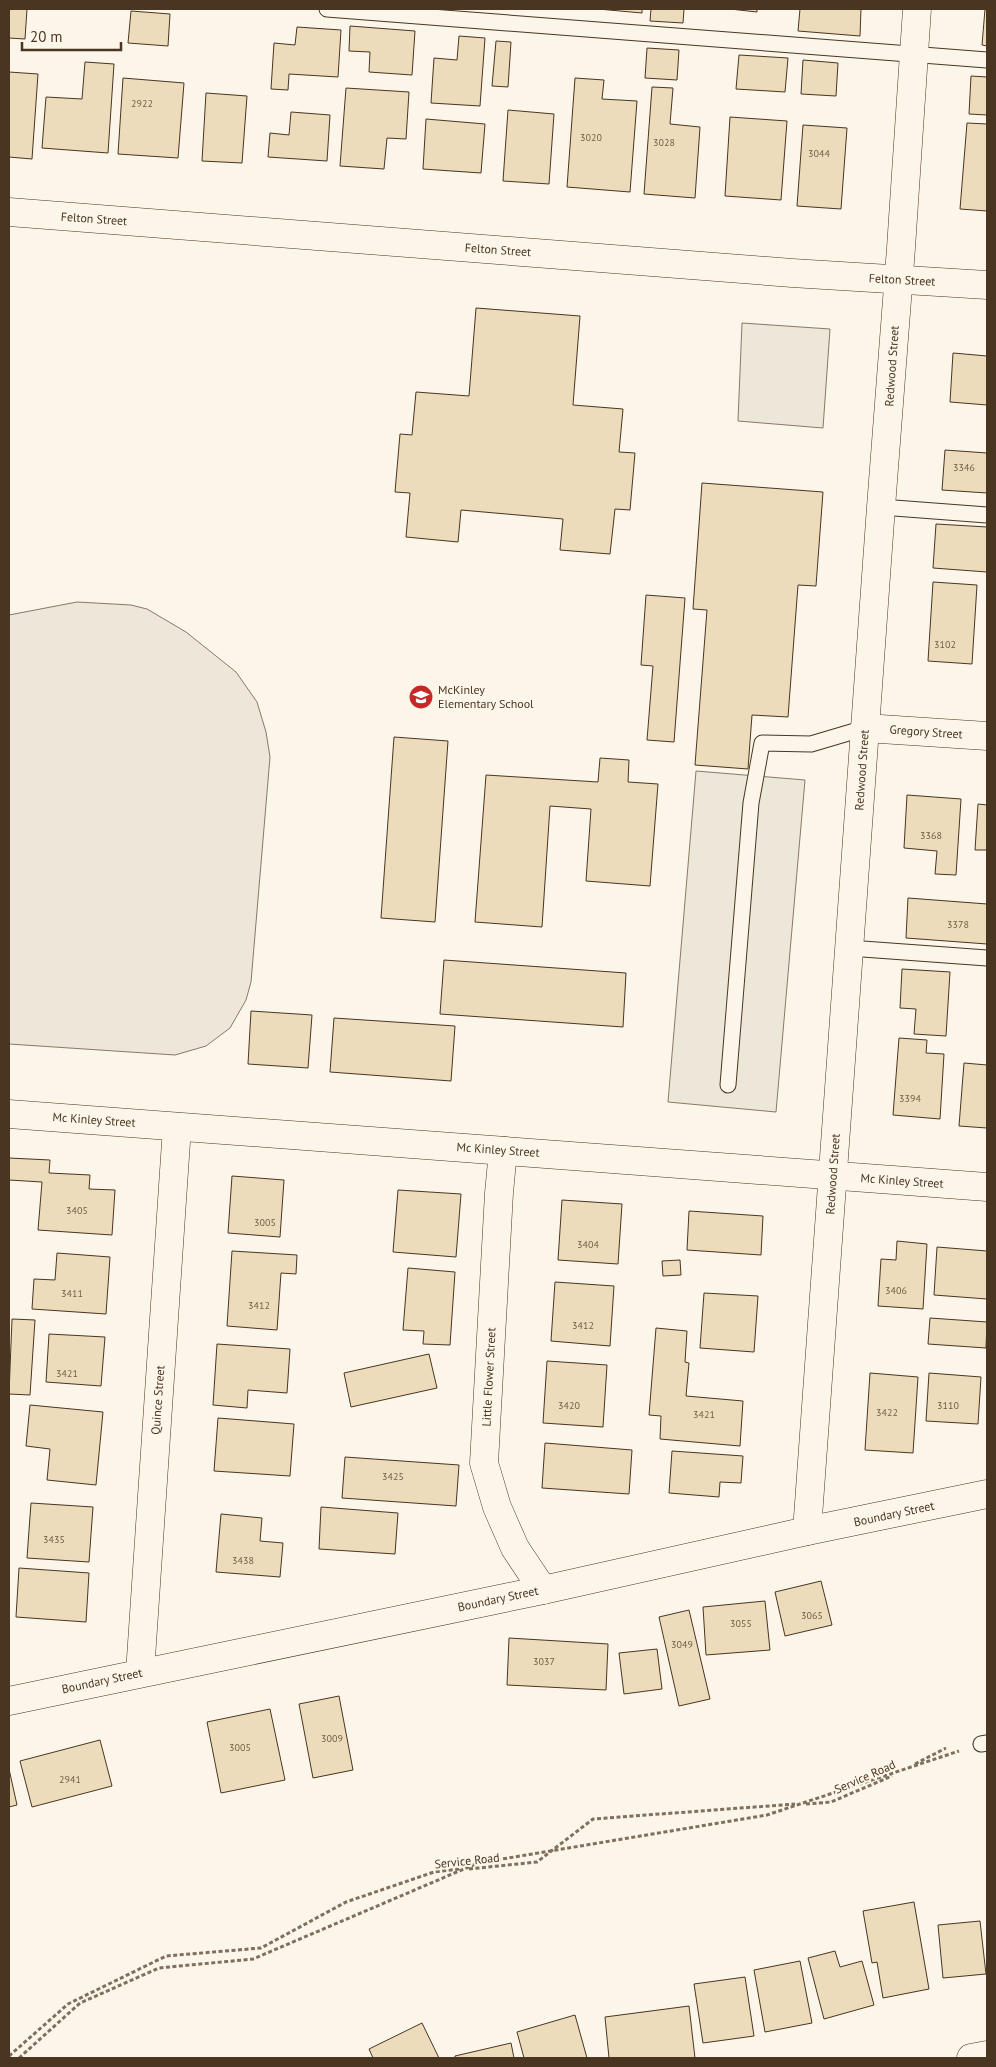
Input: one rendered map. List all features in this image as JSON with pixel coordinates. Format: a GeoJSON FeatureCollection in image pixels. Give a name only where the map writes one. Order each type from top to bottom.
{"type":"FeatureCollection","features":[{"type":"Feature","properties":{"kind":"street","name":"Redwood Street"},"geometry":{"type":"LineString","coordinates":[[807,1532],[917,9]]}},
{"type":"Feature","properties":{"kind":"street","name":"Felton Street"},"geometry":{"type":"LineString","coordinates":[[9,212],[792,273],[899,278],[987,285]]}},
{"type":"Feature","properties":{"kind":"street","name":"Gregory Street"},"geometry":{"type":"LineString","coordinates":[[865,728],[987,736]]}},
{"type":"Feature","properties":{"kind":"street","name":"Mc Kinley Street"},"geometry":{"type":"LineString","coordinates":[[9,1114],[987,1188]]}},
{"type":"Feature","properties":{"kind":"street","name":"Quince Street"},"geometry":{"type":"LineString","coordinates":[[140,1673],[177,1126]]}},
{"type":"Feature","properties":{"kind":"street","name":"Little Flower Street"},"geometry":{"type":"LineString","coordinates":[[503,1151],[498,1193],[484,1463],[497,1507],[515,1548],[543,1590]]}},
{"type":"Feature","properties":{"kind":"street","name":"Boundary Street"},"geometry":{"type":"LineString","coordinates":[[9,1701],[543,1590],[987,1494]]}},
{"type":"Feature","properties":{"kind":"street"},"geometry":{"type":"LineString","coordinates":[[971,2058],[987,2055]]}},
{"type":"Feature","properties":{"kind":"lane"},"geometry":{"type":"LineString","coordinates":[[327,9],[987,60]]}},
{"type":"Feature","properties":{"kind":"lane"},"geometry":{"type":"LineString","coordinates":[[881,507],[987,515]]}},
{"type":"Feature","properties":{"kind":"lane"},"geometry":{"type":"LineString","coordinates":[[728,1085],[751,804],[762,743],[810,744],[865,728]]}},
{"type":"Feature","properties":{"kind":"lane"},"geometry":{"type":"LineString","coordinates":[[849,948],[987,958]]}},
{"type":"Feature","properties":{"kind":"path"},"geometry":{"type":"LineString","coordinates":[[19,2058],[80,2003],[159,1968],[253,1959],[478,1863],[767,1815],[984,1743]]}},
{"type":"Feature","properties":{"kind":"path","name":"Service Road"},"geometry":{"type":"LineString","coordinates":[[9,2056],[68,2004],[166,1956],[261,1948],[346,1902],[434,1872],[537,1862],[593,1819],[831,1802],[899,1773],[946,1748]]}},
{"type":"Feature","properties":{"kind":"shaded area"},"geometry":{"type":"Polygon","coordinates":[[[742,323],[830,329],[823,428],[738,421],[742,323]]]}},
{"type":"Feature","properties":{"kind":"shaded area"},"geometry":{"type":"Polygon","coordinates":[[[77,602],[131,605],[147,609],[186,632],[236,672],[257,702],[266,732],[270,757],[251,982],[246,1000],[230,1028],[206,1046],[175,1055],[9,1044],[9,615],[77,602]]]}},
{"type":"Feature","properties":{"kind":"shaded area"},"geometry":{"type":"Polygon","coordinates":[[[696,771],[805,780],[776,1112],[668,1102],[696,771]]]}},
{"type":"Feature","properties":{"kind":"building"},"geometry":{"type":"Polygon","coordinates":[[[9,9],[27,9],[25,39],[9,38],[9,9]]]}},
{"type":"Feature","properties":{"kind":"building"},"geometry":{"type":"Polygon","coordinates":[[[598,9],[642,9],[642,13],[598,9]]]}},
{"type":"Feature","properties":{"kind":"building"},"geometry":{"type":"Polygon","coordinates":[[[651,9],[684,9],[683,23],[650,21],[651,9]]]}},
{"type":"Feature","properties":{"kind":"building"},"geometry":{"type":"Polygon","coordinates":[[[730,9],[757,9],[757,12],[730,9]]]}},
{"type":"Feature","properties":{"kind":"building"},"geometry":{"type":"Polygon","coordinates":[[[800,9],[861,9],[860,36],[798,31],[800,9]]]}},
{"type":"Feature","properties":{"kind":"building"},"geometry":{"type":"Polygon","coordinates":[[[985,9],[987,9],[987,46],[982,45],[985,9]]]}},
{"type":"Feature","properties":{"kind":"building"},"geometry":{"type":"Polygon","coordinates":[[[131,11],[170,14],[168,46],[128,43],[131,11]]]}},
{"type":"Feature","properties":{"kind":"building"},"geometry":{"type":"Polygon","coordinates":[[[350,26],[415,31],[412,75],[369,72],[370,52],[349,51],[350,26]]]}},
{"type":"Feature","properties":{"kind":"building"},"geometry":{"type":"Polygon","coordinates":[[[297,27],[341,30],[338,77],[289,74],[288,90],[271,89],[274,43],[295,45],[297,27]]]}},
{"type":"Feature","properties":{"kind":"building"},"geometry":{"type":"Polygon","coordinates":[[[459,36],[485,38],[480,106],[431,103],[434,58],[457,60],[459,36]]]}},
{"type":"Feature","properties":{"kind":"building"},"geometry":{"type":"Polygon","coordinates":[[[496,41],[511,42],[508,87],[492,86],[496,41]]]}},
{"type":"Feature","properties":{"kind":"building"},"geometry":{"type":"Polygon","coordinates":[[[647,48],[679,50],[677,80],[645,78],[647,48]]]}},
{"type":"Feature","properties":{"kind":"building"},"geometry":{"type":"Polygon","coordinates":[[[739,55],[788,58],[785,92],[736,89],[739,55]]]}},
{"type":"Feature","properties":{"kind":"building"},"geometry":{"type":"Polygon","coordinates":[[[803,60],[838,63],[836,96],[801,94],[803,60]]]}},
{"type":"Feature","properties":{"kind":"building"},"geometry":{"type":"Polygon","coordinates":[[[85,62],[114,64],[108,153],[42,148],[46,97],[82,99],[85,62]]]}},
{"type":"Feature","properties":{"kind":"building"},"geometry":{"type":"Polygon","coordinates":[[[9,72],[38,74],[32,159],[9,157],[9,72]]]}},
{"type":"Feature","properties":{"kind":"building"},"geometry":{"type":"Polygon","coordinates":[[[971,76],[987,77],[987,115],[969,114],[971,76]]]}},
{"type":"Feature","properties":{"kind":"building"},"geometry":{"type":"Polygon","coordinates":[[[123,78],[184,83],[178,158],[118,154],[123,78]]]}},
{"type":"Feature","properties":{"kind":"building"},"geometry":{"type":"Polygon","coordinates":[[[575,78],[604,80],[602,99],[637,101],[630,192],[567,187],[575,78]]]}},
{"type":"Feature","properties":{"kind":"building"},"geometry":{"type":"Polygon","coordinates":[[[652,87],[673,88],[670,124],[700,127],[695,198],[644,194],[652,87]]]}},
{"type":"Feature","properties":{"kind":"building"},"geometry":{"type":"Polygon","coordinates":[[[346,88],[409,92],[406,139],[387,138],[384,169],[340,166],[346,88]]]}},
{"type":"Feature","properties":{"kind":"building"},"geometry":{"type":"Polygon","coordinates":[[[206,93],[247,96],[242,163],[202,161],[206,93]]]}},
{"type":"Feature","properties":{"kind":"building"},"geometry":{"type":"Polygon","coordinates":[[[508,110],[554,114],[549,184],[503,181],[508,110]]]}},
{"type":"Feature","properties":{"kind":"building"},"geometry":{"type":"Polygon","coordinates":[[[291,112],[330,115],[327,161],[268,157],[270,133],[289,135],[291,112]]]}},
{"type":"Feature","properties":{"kind":"building"},"geometry":{"type":"Polygon","coordinates":[[[730,117],[787,121],[781,200],[725,196],[730,117]]]}},
{"type":"Feature","properties":{"kind":"building"},"geometry":{"type":"Polygon","coordinates":[[[426,119],[485,124],[481,173],[423,169],[426,119]]]}},
{"type":"Feature","properties":{"kind":"building"},"geometry":{"type":"Polygon","coordinates":[[[967,123],[987,124],[987,211],[960,209],[967,123]]]}},
{"type":"Feature","properties":{"kind":"building"},"geometry":{"type":"Polygon","coordinates":[[[803,125],[847,128],[841,209],[797,206],[803,125]]]}},
{"type":"Feature","properties":{"kind":"building"},"geometry":{"type":"Polygon","coordinates":[[[476,308],[580,316],[573,405],[623,409],[619,452],[635,453],[630,510],[615,509],[610,554],[560,550],[563,519],[461,510],[458,542],[406,537],[410,493],[395,492],[400,434],[412,435],[416,392],[469,396],[476,308]]]}},
{"type":"Feature","properties":{"kind":"building"},"geometry":{"type":"Polygon","coordinates":[[[953,353],[987,356],[987,405],[950,402],[953,353]]]}},
{"type":"Feature","properties":{"kind":"building"},"geometry":{"type":"Polygon","coordinates":[[[945,450],[987,453],[987,493],[942,490],[945,450]]]}},
{"type":"Feature","properties":{"kind":"building"},"geometry":{"type":"Polygon","coordinates":[[[702,483],[823,492],[816,586],[798,585],[788,717],[752,715],[748,769],[695,765],[707,610],[693,609],[702,483]]]}},
{"type":"Feature","properties":{"kind":"building"},"geometry":{"type":"Polygon","coordinates":[[[936,524],[987,527],[987,572],[933,568],[936,524]]]}},
{"type":"Feature","properties":{"kind":"building"},"geometry":{"type":"Polygon","coordinates":[[[933,582],[977,585],[972,664],[928,661],[933,582]]]}},
{"type":"Feature","properties":{"kind":"building"},"geometry":{"type":"Polygon","coordinates":[[[646,595],[685,598],[674,742],[647,740],[653,666],[641,665],[646,595]]]}},
{"type":"Feature","properties":{"kind":"building"},"geometry":{"type":"Polygon","coordinates":[[[394,737],[448,741],[435,922],[381,918],[394,737]]]}},
{"type":"Feature","properties":{"kind":"building"},"geometry":{"type":"Polygon","coordinates":[[[600,758],[629,760],[628,782],[658,784],[650,886],[586,881],[591,809],[550,806],[542,927],[475,922],[486,775],[598,782],[600,758]]]}},
{"type":"Feature","properties":{"kind":"building"},"geometry":{"type":"Polygon","coordinates":[[[907,795],[961,799],[956,875],[935,874],[937,851],[904,848],[907,795]]]}},
{"type":"Feature","properties":{"kind":"building"},"geometry":{"type":"Polygon","coordinates":[[[978,804],[987,805],[987,850],[975,850],[978,804]]]}},
{"type":"Feature","properties":{"kind":"building"},"geometry":{"type":"Polygon","coordinates":[[[908,898],[987,904],[987,944],[906,938],[908,898]]]}},
{"type":"Feature","properties":{"kind":"building"},"geometry":{"type":"Polygon","coordinates":[[[444,960],[626,973],[623,1027],[440,1014],[444,960]]]}},
{"type":"Feature","properties":{"kind":"building"},"geometry":{"type":"Polygon","coordinates":[[[902,969],[950,972],[946,1036],[914,1034],[916,1009],[900,1008],[902,969]]]}},
{"type":"Feature","properties":{"kind":"building"},"geometry":{"type":"Polygon","coordinates":[[[251,1011],[312,1015],[308,1068],[248,1064],[251,1011]]]}},
{"type":"Feature","properties":{"kind":"building"},"geometry":{"type":"Polygon","coordinates":[[[334,1018],[455,1026],[451,1081],[330,1072],[334,1018]]]}},
{"type":"Feature","properties":{"kind":"building"},"geometry":{"type":"Polygon","coordinates":[[[899,1038],[927,1040],[926,1053],[944,1054],[940,1119],[893,1115],[899,1038]]]}},
{"type":"Feature","properties":{"kind":"building"},"geometry":{"type":"Polygon","coordinates":[[[964,1063],[987,1065],[987,1128],[959,1126],[964,1063]]]}},
{"type":"Feature","properties":{"kind":"building"},"geometry":{"type":"Polygon","coordinates":[[[9,1158],[50,1160],[49,1173],[90,1175],[89,1189],[115,1190],[112,1235],[38,1230],[42,1182],[9,1180],[9,1158]]]}},
{"type":"Feature","properties":{"kind":"building"},"geometry":{"type":"Polygon","coordinates":[[[232,1176],[284,1180],[280,1237],[228,1233],[232,1176]]]}},
{"type":"Feature","properties":{"kind":"building"},"geometry":{"type":"Polygon","coordinates":[[[398,1190],[461,1194],[456,1257],[393,1252],[398,1190]]]}},
{"type":"Feature","properties":{"kind":"building"},"geometry":{"type":"Polygon","coordinates":[[[562,1200],[622,1204],[618,1264],[558,1260],[562,1200]]]}},
{"type":"Feature","properties":{"kind":"building"},"geometry":{"type":"Polygon","coordinates":[[[689,1211],[763,1216],[761,1255],[687,1250],[689,1211]]]}},
{"type":"Feature","properties":{"kind":"building"},"geometry":{"type":"Polygon","coordinates":[[[897,1241],[927,1244],[923,1309],[878,1306],[881,1259],[896,1260],[897,1241]]]}},
{"type":"Feature","properties":{"kind":"building"},"geometry":{"type":"Polygon","coordinates":[[[937,1247],[987,1251],[987,1299],[934,1295],[937,1247]]]}},
{"type":"Feature","properties":{"kind":"building"},"geometry":{"type":"Polygon","coordinates":[[[232,1251],[297,1255],[296,1274],[281,1273],[277,1330],[227,1326],[232,1251]]]}},
{"type":"Feature","properties":{"kind":"building"},"geometry":{"type":"Polygon","coordinates":[[[57,1253],[110,1257],[106,1314],[32,1309],[34,1279],[55,1280],[57,1253]]]}},
{"type":"Feature","properties":{"kind":"building"},"geometry":{"type":"Polygon","coordinates":[[[680,1260],[681,1275],[663,1276],[662,1261],[680,1260]]]}},
{"type":"Feature","properties":{"kind":"building"},"geometry":{"type":"Polygon","coordinates":[[[408,1268],[455,1272],[450,1345],[423,1344],[424,1331],[403,1330],[408,1268]]]}},
{"type":"Feature","properties":{"kind":"building"},"geometry":{"type":"Polygon","coordinates":[[[555,1282],[614,1286],[610,1346],[551,1341],[555,1282]]]}},
{"type":"Feature","properties":{"kind":"building"},"geometry":{"type":"Polygon","coordinates":[[[704,1293],[758,1296],[754,1352],[700,1348],[704,1293]]]}},
{"type":"Feature","properties":{"kind":"building"},"geometry":{"type":"Polygon","coordinates":[[[930,1318],[987,1322],[986,1348],[928,1344],[930,1318]]]}},
{"type":"Feature","properties":{"kind":"building"},"geometry":{"type":"Polygon","coordinates":[[[12,1319],[35,1320],[30,1395],[9,1394],[12,1319]]]}},
{"type":"Feature","properties":{"kind":"building"},"geometry":{"type":"Polygon","coordinates":[[[656,1328],[687,1331],[685,1362],[689,1363],[686,1396],[743,1401],[740,1446],[660,1439],[661,1416],[649,1415],[656,1328]]]}},
{"type":"Feature","properties":{"kind":"building"},"geometry":{"type":"Polygon","coordinates":[[[49,1334],[105,1337],[101,1386],[46,1382],[49,1334]]]}},
{"type":"Feature","properties":{"kind":"building"},"geometry":{"type":"Polygon","coordinates":[[[217,1344],[290,1349],[287,1393],[248,1390],[247,1408],[213,1405],[217,1344]]]}},
{"type":"Feature","properties":{"kind":"building"},"geometry":{"type":"Polygon","coordinates":[[[429,1354],[437,1388],[351,1407],[344,1373],[429,1354]]]}},
{"type":"Feature","properties":{"kind":"building"},"geometry":{"type":"Polygon","coordinates":[[[547,1361],[607,1365],[603,1427],[543,1423],[547,1361]]]}},
{"type":"Feature","properties":{"kind":"building"},"geometry":{"type":"Polygon","coordinates":[[[870,1373],[918,1377],[913,1453],[865,1450],[870,1373]]]}},
{"type":"Feature","properties":{"kind":"building"},"geometry":{"type":"Polygon","coordinates":[[[929,1373],[981,1377],[978,1424],[926,1421],[929,1373]]]}},
{"type":"Feature","properties":{"kind":"building"},"geometry":{"type":"Polygon","coordinates":[[[30,1405],[103,1412],[96,1485],[47,1480],[50,1449],[26,1446],[30,1405]]]}},
{"type":"Feature","properties":{"kind":"building"},"geometry":{"type":"Polygon","coordinates":[[[218,1418],[294,1424],[290,1476],[214,1471],[218,1418]]]}},
{"type":"Feature","properties":{"kind":"building"},"geometry":{"type":"Polygon","coordinates":[[[545,1443],[632,1450],[629,1494],[542,1488],[545,1443]]]}},
{"type":"Feature","properties":{"kind":"building"},"geometry":{"type":"Polygon","coordinates":[[[672,1451],[743,1456],[741,1483],[720,1482],[719,1497],[669,1493],[672,1451]]]}},
{"type":"Feature","properties":{"kind":"building"},"geometry":{"type":"Polygon","coordinates":[[[345,1457],[459,1465],[456,1506],[342,1498],[345,1457]]]}},
{"type":"Feature","properties":{"kind":"building"},"geometry":{"type":"Polygon","coordinates":[[[31,1503],[93,1507],[89,1562],[27,1558],[31,1503]]]}},
{"type":"Feature","properties":{"kind":"building"},"geometry":{"type":"Polygon","coordinates":[[[321,1507],[398,1513],[395,1554],[319,1549],[321,1507]]]}},
{"type":"Feature","properties":{"kind":"building"},"geometry":{"type":"Polygon","coordinates":[[[221,1514],[262,1518],[260,1541],[283,1543],[280,1577],[216,1572],[221,1514]]]}},
{"type":"Feature","properties":{"kind":"building"},"geometry":{"type":"Polygon","coordinates":[[[19,1568],[89,1573],[86,1622],[16,1617],[19,1568]]]}},
{"type":"Feature","properties":{"kind":"building"},"geometry":{"type":"Polygon","coordinates":[[[821,1581],[832,1625],[785,1636],[775,1592],[821,1581]]]}},
{"type":"Feature","properties":{"kind":"building"},"geometry":{"type":"Polygon","coordinates":[[[765,1601],[770,1650],[706,1655],[703,1607],[765,1601]]]}},
{"type":"Feature","properties":{"kind":"building"},"geometry":{"type":"Polygon","coordinates":[[[689,1610],[710,1699],[679,1706],[659,1617],[689,1610]]]}},
{"type":"Feature","properties":{"kind":"building"},"geometry":{"type":"Polygon","coordinates":[[[509,1638],[608,1644],[606,1690],[507,1685],[509,1638]]]}},
{"type":"Feature","properties":{"kind":"building"},"geometry":{"type":"Polygon","coordinates":[[[657,1649],[662,1689],[624,1694],[619,1653],[657,1649]]]}},
{"type":"Feature","properties":{"kind":"building"},"geometry":{"type":"Polygon","coordinates":[[[339,1696],[353,1770],[313,1778],[299,1704],[339,1696]]]}},
{"type":"Feature","properties":{"kind":"building"},"geometry":{"type":"Polygon","coordinates":[[[270,1709],[285,1780],[221,1793],[207,1722],[270,1709]]]}},
{"type":"Feature","properties":{"kind":"building"},"geometry":{"type":"Polygon","coordinates":[[[100,1740],[112,1786],[32,1807],[20,1761],[100,1740]]]}},
{"type":"Feature","properties":{"kind":"building"},"geometry":{"type":"Polygon","coordinates":[[[9,1769],[17,1805],[9,1807],[9,1769]]]}},
{"type":"Feature","properties":{"kind":"building"},"geometry":{"type":"Polygon","coordinates":[[[914,1902],[929,1989],[883,1998],[877,1962],[872,1963],[863,1911],[914,1902]]]}},
{"type":"Feature","properties":{"kind":"building"},"geometry":{"type":"Polygon","coordinates":[[[980,1921],[986,1974],[943,1978],[938,1925],[980,1921]]]}},
{"type":"Feature","properties":{"kind":"building"},"geometry":{"type":"Polygon","coordinates":[[[835,1951],[840,1967],[862,1961],[874,2005],[824,2019],[808,1958],[835,1951]]]}},
{"type":"Feature","properties":{"kind":"building"},"geometry":{"type":"Polygon","coordinates":[[[800,1961],[812,2023],[765,2032],[754,1970],[800,1961]]]}},
{"type":"Feature","properties":{"kind":"building"},"geometry":{"type":"Polygon","coordinates":[[[745,1977],[754,2036],[703,2043],[694,1984],[745,1977]]]}},
{"type":"Feature","properties":{"kind":"building"},"geometry":{"type":"Polygon","coordinates":[[[689,2006],[695,2058],[609,2058],[605,2017],[689,2006]]]}},
{"type":"Feature","properties":{"kind":"building"},"geometry":{"type":"Polygon","coordinates":[[[575,2015],[587,2058],[524,2058],[517,2032],[575,2015]]]}},
{"type":"Feature","properties":{"kind":"building"},"geometry":{"type":"Polygon","coordinates":[[[422,2023],[439,2058],[373,2058],[369,2049],[422,2023]]]}},
{"type":"Feature","properties":{"kind":"building"},"geometry":{"type":"Polygon","coordinates":[[[511,2043],[514,2058],[455,2058],[455,2056],[511,2043]]]}},
{"type":"Feature","properties":{"kind":"place","name":"McKinley Elementary School"},"geometry":{"type":"Point","coordinates":[421,697]}}]}
